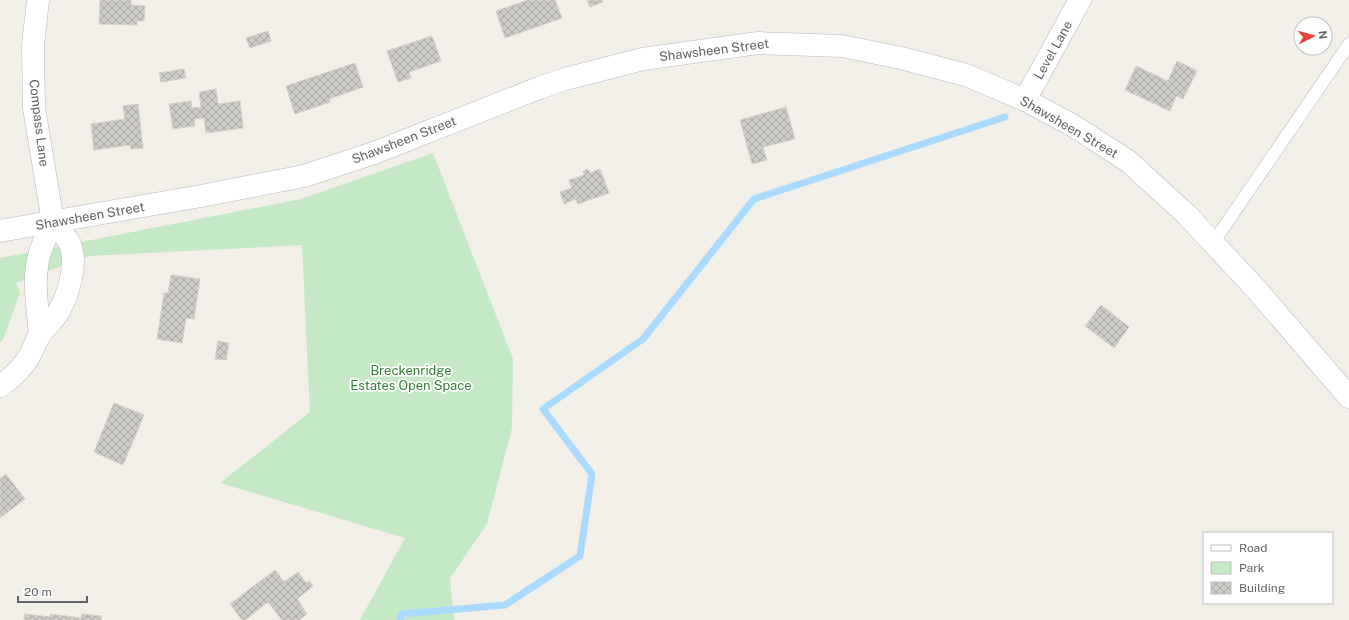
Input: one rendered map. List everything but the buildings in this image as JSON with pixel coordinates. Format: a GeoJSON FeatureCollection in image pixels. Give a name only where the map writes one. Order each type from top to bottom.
{"type":"FeatureCollection","features":[{"type":"Feature","properties":{"kind":"main road","name":"Compass Lane"},"geometry":{"type":"LineString","coordinates":[[38,0],[33,45],[34,101],[53,222]]}},
{"type":"Feature","properties":{"kind":"main road","name":"Level Lane"},"geometry":{"type":"LineString","coordinates":[[1025,100],[1080,0]]}},
{"type":"Feature","properties":{"kind":"main road","name":"Shawsheen Street"},"geometry":{"type":"LineString","coordinates":[[0,231],[201,196],[304,176],[374,153],[565,79],[643,59],[758,43],[842,46],[901,58],[966,75],[1025,100],[1072,125],[1128,161],[1186,214],[1256,289],[1349,397]]}},
{"type":"Feature","properties":{"kind":"main road"},"geometry":{"type":"LineString","coordinates":[[0,386],[18,371],[30,355],[40,335],[61,307],[69,283],[73,266],[71,245],[65,235],[53,222],[40,252],[36,270],[36,293],[40,335]]}},
{"type":"Feature","properties":{"kind":"lane"},"geometry":{"type":"LineString","coordinates":[[1213,243],[1349,44]]}},
{"type":"Feature","properties":{"kind":"green space","name":"Breckenridge Estates Open Space"},"geometry":{"type":"Polygon","coordinates":[[[433,153],[513,359],[512,428],[487,524],[450,578],[454,620],[360,620],[405,538],[220,483],[310,412],[302,245],[89,256],[16,283],[20,293],[3,340],[0,343],[0,258],[301,199],[433,153]]]}},
{"type":"Feature","properties":{"kind":"waterway"},"geometry":{"type":"LineString","coordinates":[[400,620],[402,614],[505,605],[580,556],[592,474],[543,409],[643,339],[754,199],[1005,117]]}}]}
